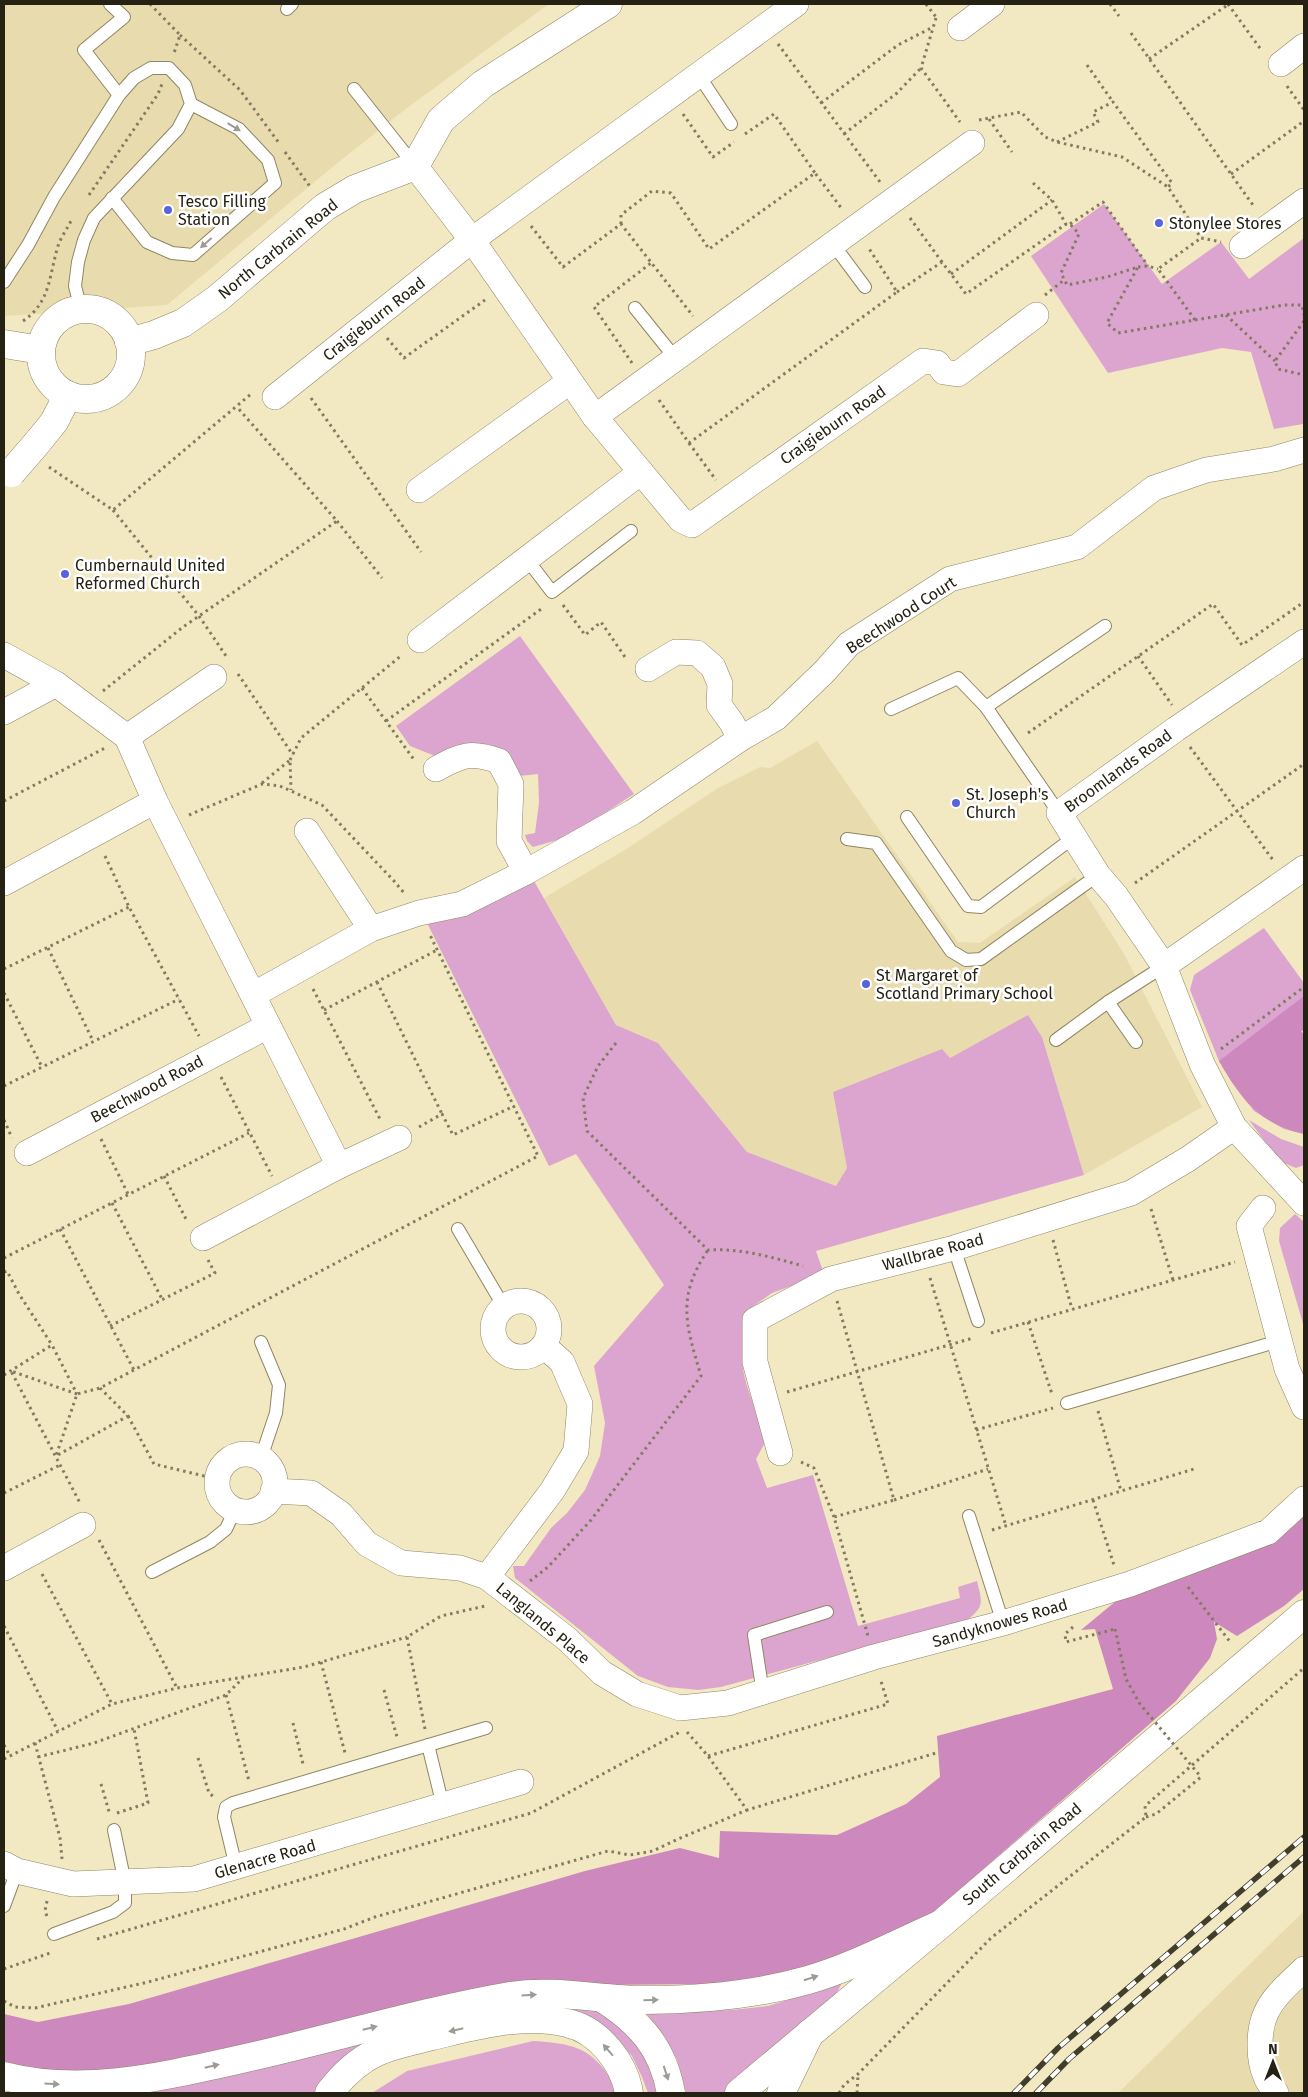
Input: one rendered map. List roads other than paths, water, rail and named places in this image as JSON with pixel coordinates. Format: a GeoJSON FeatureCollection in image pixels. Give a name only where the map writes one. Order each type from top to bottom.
{"type":"FeatureCollection","features":[{"type":"Feature","properties":{"kind":"street"},"geometry":{"type":"LineString","coordinates":[[415,166],[441,120],[483,84],[608,4]]}},
{"type":"Feature","properties":{"kind":"street","name":"Craigieburn Road"},"geometry":{"type":"LineString","coordinates":[[275,397],[472,240],[796,4]]}},
{"type":"Feature","properties":{"kind":"street"},"geometry":{"type":"LineString","coordinates":[[960,28],[992,4]]}},
{"type":"Feature","properties":{"kind":"street"},"geometry":{"type":"LineString","coordinates":[[1281,64],[1304,46]]}},
{"type":"Feature","properties":{"kind":"street"},"geometry":{"type":"LineString","coordinates":[[595,418],[895,200],[971,128]]}},
{"type":"Feature","properties":{"kind":"street","name":"North Carbrain Road"},"geometry":{"type":"LineString","coordinates":[[129,342],[154,335],[182,323],[217,299],[325,207],[355,188],[415,166]]}},
{"type":"Feature","properties":{"kind":"street","name":"Craigieburn Road"},"geometry":{"type":"LineString","coordinates":[[415,166],[472,240],[595,418],[681,520],[692,525],[923,361],[937,363],[944,372],[958,374],[1036,315]]}},
{"type":"Feature","properties":{"kind":"street"},"geometry":{"type":"LineString","coordinates":[[1242,246],[1304,201]]}},
{"type":"Feature","properties":{"kind":"street"},"geometry":{"type":"LineString","coordinates":[[81,310],[94,310],[106,314],[120,326],[129,342],[131,356],[128,370],[121,383],[110,392],[96,398],[82,399],[68,395],[56,388],[47,377],[42,364],[41,350],[45,335],[54,323],[67,314],[81,310]]}},
{"type":"Feature","properties":{"kind":"street"},"geometry":{"type":"LineString","coordinates":[[12,334],[41,350]]}},
{"type":"Feature","properties":{"kind":"street"},"geometry":{"type":"LineString","coordinates":[[419,490],[569,382]]}},
{"type":"Feature","properties":{"kind":"street"},"geometry":{"type":"LineString","coordinates":[[7,477],[40,453],[68,395]]}},
{"type":"Feature","properties":{"kind":"street","name":"Beechwood Court"},"geometry":{"type":"LineString","coordinates":[[253,995],[371,929],[419,913],[462,904],[526,872],[633,812],[740,739],[776,718],[824,672],[849,644],[950,579],[1077,547],[1154,488],[1206,470],[1274,459],[1304,450]]}},
{"type":"Feature","properties":{"kind":"street"},"geometry":{"type":"LineString","coordinates":[[420,640],[641,472]]}},
{"type":"Feature","properties":{"kind":"street","name":"Broomlands Road"},"geometry":{"type":"LineString","coordinates":[[1300,1190],[1234,1127],[1202,1064],[1164,966],[1116,896],[1098,875],[1059,813],[1180,726],[1304,642]]}},
{"type":"Feature","properties":{"kind":"street"},"geometry":{"type":"LineString","coordinates":[[648,669],[676,652],[697,653],[713,667],[720,684],[719,705],[732,723],[740,739]]}},
{"type":"Feature","properties":{"kind":"street"},"geometry":{"type":"LineString","coordinates":[[4,656],[56,684],[126,737],[156,801],[339,1166]]}},
{"type":"Feature","properties":{"kind":"street"},"geometry":{"type":"LineString","coordinates":[[126,737],[226,669]]}},
{"type":"Feature","properties":{"kind":"street"},"geometry":{"type":"LineString","coordinates":[[4,712],[56,684]]}},
{"type":"Feature","properties":{"kind":"street"},"geometry":{"type":"LineString","coordinates":[[436,769],[461,756],[481,754],[499,760],[511,784],[509,841],[526,872]]}},
{"type":"Feature","properties":{"kind":"street"},"geometry":{"type":"LineString","coordinates":[[4,883],[156,801]]}},
{"type":"Feature","properties":{"kind":"street"},"geometry":{"type":"LineString","coordinates":[[307,831],[371,929]]}},
{"type":"Feature","properties":{"kind":"street"},"geometry":{"type":"LineString","coordinates":[[1164,966],[1296,873]]}},
{"type":"Feature","properties":{"kind":"street","name":"Beechwood Road"},"geometry":{"type":"LineString","coordinates":[[27,1152],[268,1026]]}},
{"type":"Feature","properties":{"kind":"street","name":"Wallbrae Road"},"geometry":{"type":"LineString","coordinates":[[780,1453],[755,1362],[755,1320],[831,1279],[954,1248],[1131,1193],[1188,1159],[1234,1127]]}},
{"type":"Feature","properties":{"kind":"street"},"geometry":{"type":"LineString","coordinates":[[200,1240],[339,1166],[395,1140]]}},
{"type":"Feature","properties":{"kind":"street"},"geometry":{"type":"LineString","coordinates":[[1263,1208],[1248,1226],[1287,1370],[1304,1407]]}},
{"type":"Feature","properties":{"kind":"street"},"geometry":{"type":"LineString","coordinates":[[518,1300],[527,1301],[543,1311],[548,1319],[550,1328],[544,1346],[538,1352],[529,1357],[520,1358],[510,1356],[496,1344],[492,1325],[495,1316],[504,1307],[518,1300]]}},
{"type":"Feature","properties":{"kind":"street"},"geometry":{"type":"LineString","coordinates":[[500,1587],[576,1451],[580,1404],[562,1362],[544,1346]]}},
{"type":"Feature","properties":{"kind":"street"},"geometry":{"type":"LineString","coordinates":[[252,1455],[260,1458],[273,1473],[273,1491],[269,1500],[254,1511],[244,1512],[235,1510],[221,1498],[217,1489],[217,1479],[220,1470],[226,1462],[234,1457],[252,1455]]}},
{"type":"Feature","properties":{"kind":"street","name":"Langlands Place"},"geometry":{"type":"LineString","coordinates":[[273,1491],[312,1493],[342,1514],[368,1544],[401,1563],[460,1568],[500,1587],[567,1640],[602,1673],[637,1694],[680,1708]]}},
{"type":"Feature","properties":{"kind":"street","name":"Sandyknowes Road"},"geometry":{"type":"LineString","coordinates":[[680,1708],[728,1703],[874,1657],[1003,1623],[1121,1587],[1174,1569],[1268,1532],[1304,1499]]}},
{"type":"Feature","properties":{"kind":"street"},"geometry":{"type":"LineString","coordinates":[[4,1568],[87,1523]]}},
{"type":"Feature","properties":{"kind":"street","name":"South Carbrain Road"},"geometry":{"type":"LineString","coordinates":[[739,2093],[941,1924],[1304,1614]]}},
{"type":"Feature","properties":{"kind":"street","name":"Glenacre Road"},"geometry":{"type":"LineString","coordinates":[[10,1868],[73,1884],[194,1879],[521,1782]]}},
{"type":"Feature","properties":{"kind":"street"},"geometry":{"type":"LineString","coordinates":[[4,2076],[51,2084],[90,2085],[132,2082],[256,2056],[442,2010],[514,1996],[576,1995],[602,1998],[678,1999],[732,1995],[770,1989],[817,1976],[941,1924]]}},
{"type":"Feature","properties":{"kind":"street"},"geometry":{"type":"LineString","coordinates":[[1276,2093],[1266,2077],[1261,2056],[1261,2035],[1266,2013],[1282,1990],[1304,1969]]}},
{"type":"Feature","properties":{"kind":"street"},"geometry":{"type":"LineString","coordinates":[[602,1998],[625,2013],[652,2042],[668,2077],[671,2093]]}},
{"type":"Feature","properties":{"kind":"street"},"geometry":{"type":"LineString","coordinates":[[329,2093],[341,2077],[357,2064],[377,2052],[397,2045],[485,2024],[546,2019],[569,2023],[589,2033],[606,2047],[618,2064],[627,2082],[629,2093]]}},
{"type":"Feature","properties":{"kind":"street"},"geometry":{"type":"LineString","coordinates":[[781,2093],[810,2033]]}},
{"type":"Feature","properties":{"kind":"lane"},"geometry":{"type":"LineString","coordinates":[[110,4],[124,17],[84,50],[119,95]]}},
{"type":"Feature","properties":{"kind":"lane"},"geometry":{"type":"LineString","coordinates":[[4,282],[28,245],[54,197],[119,95],[134,78],[151,68],[169,68],[185,85],[191,104],[239,129],[268,160],[275,183],[193,255],[172,253],[148,242],[112,198]]}},
{"type":"Feature","properties":{"kind":"lane"},"geometry":{"type":"LineString","coordinates":[[698,74],[731,124]]}},
{"type":"Feature","properties":{"kind":"lane"},"geometry":{"type":"LineString","coordinates":[[354,89],[415,166]]}},
{"type":"Feature","properties":{"kind":"lane"},"geometry":{"type":"LineString","coordinates":[[81,310],[75,286],[78,262],[84,240],[94,218],[178,129],[191,104]]}},
{"type":"Feature","properties":{"kind":"lane"},"geometry":{"type":"LineString","coordinates":[[833,244],[865,287]]}},
{"type":"Feature","properties":{"kind":"lane"},"geometry":{"type":"LineString","coordinates":[[635,308],[676,359]]}},
{"type":"Feature","properties":{"kind":"lane"},"geometry":{"type":"LineString","coordinates":[[526,558],[554,595],[631,531]]}},
{"type":"Feature","properties":{"kind":"lane"},"geometry":{"type":"LineString","coordinates":[[986,707],[1105,626]]}},
{"type":"Feature","properties":{"kind":"lane"},"geometry":{"type":"LineString","coordinates":[[891,709],[958,678],[986,707],[1059,813]]}},
{"type":"Feature","properties":{"kind":"lane"},"geometry":{"type":"LineString","coordinates":[[907,817],[968,906],[980,907],[1074,837]]}},
{"type":"Feature","properties":{"kind":"lane"},"geometry":{"type":"LineString","coordinates":[[847,839],[876,843],[951,951],[966,960],[980,959],[1098,875]]}},
{"type":"Feature","properties":{"kind":"lane"},"geometry":{"type":"LineString","coordinates":[[1056,1040],[1108,1002],[1164,966]]}},
{"type":"Feature","properties":{"kind":"lane"},"geometry":{"type":"LineString","coordinates":[[1108,1002],[1136,1042]]}},
{"type":"Feature","properties":{"kind":"lane"},"geometry":{"type":"LineString","coordinates":[[458,1229],[504,1307]]}},
{"type":"Feature","properties":{"kind":"lane"},"geometry":{"type":"LineString","coordinates":[[954,1248],[978,1321]]}},
{"type":"Feature","properties":{"kind":"lane"},"geometry":{"type":"LineString","coordinates":[[1061,1405],[1279,1341]]}},
{"type":"Feature","properties":{"kind":"lane"},"geometry":{"type":"LineString","coordinates":[[260,1458],[276,1413],[279,1385],[261,1342]]}},
{"type":"Feature","properties":{"kind":"lane"},"geometry":{"type":"LineString","coordinates":[[152,1572],[210,1542],[226,1529],[235,1510]]}},
{"type":"Feature","properties":{"kind":"lane"},"geometry":{"type":"LineString","coordinates":[[968,1516],[1003,1623]]}},
{"type":"Feature","properties":{"kind":"lane"},"geometry":{"type":"LineString","coordinates":[[763,1693],[754,1635],[827,1612]]}},
{"type":"Feature","properties":{"kind":"lane"},"geometry":{"type":"LineString","coordinates":[[236,1867],[224,1817],[226,1807],[253,1796],[486,1728]]}},
{"type":"Feature","properties":{"kind":"lane"},"geometry":{"type":"LineString","coordinates":[[428,1744],[443,1806]]}},
{"type":"Feature","properties":{"kind":"lane"},"geometry":{"type":"LineString","coordinates":[[54,1934],[113,1912],[126,1903],[125,1883],[114,1830]]}},
{"type":"Feature","properties":{"kind":"lane"},"geometry":{"type":"LineString","coordinates":[[4,1906],[10,1868]]}},
{"type":"Feature","properties":{"kind":"railway"},"geometry":{"type":"LineString","coordinates":[[1014,2093],[1058,2048],[1304,1837]]}},
{"type":"Feature","properties":{"kind":"railway"},"geometry":{"type":"LineString","coordinates":[[1036,2093],[1069,2059],[1304,1857]]}},
{"type":"Feature","properties":{"kind":"place","name":"Tesco Filling Station"},"geometry":{"type":"Point","coordinates":[168,210]}},
{"type":"Feature","properties":{"kind":"place","name":"Stonylee Stores"},"geometry":{"type":"Point","coordinates":[1159,223]}},
{"type":"Feature","properties":{"kind":"place","name":"Cumbernauld United Reformed Church"},"geometry":{"type":"Point","coordinates":[65,574]}},
{"type":"Feature","properties":{"kind":"place","name":"St. Joseph's Church"},"geometry":{"type":"Point","coordinates":[956,803]}},
{"type":"Feature","properties":{"kind":"place","name":"St Margaret of Scotland Primary School"},"geometry":{"type":"Point","coordinates":[866,984]}}]}
